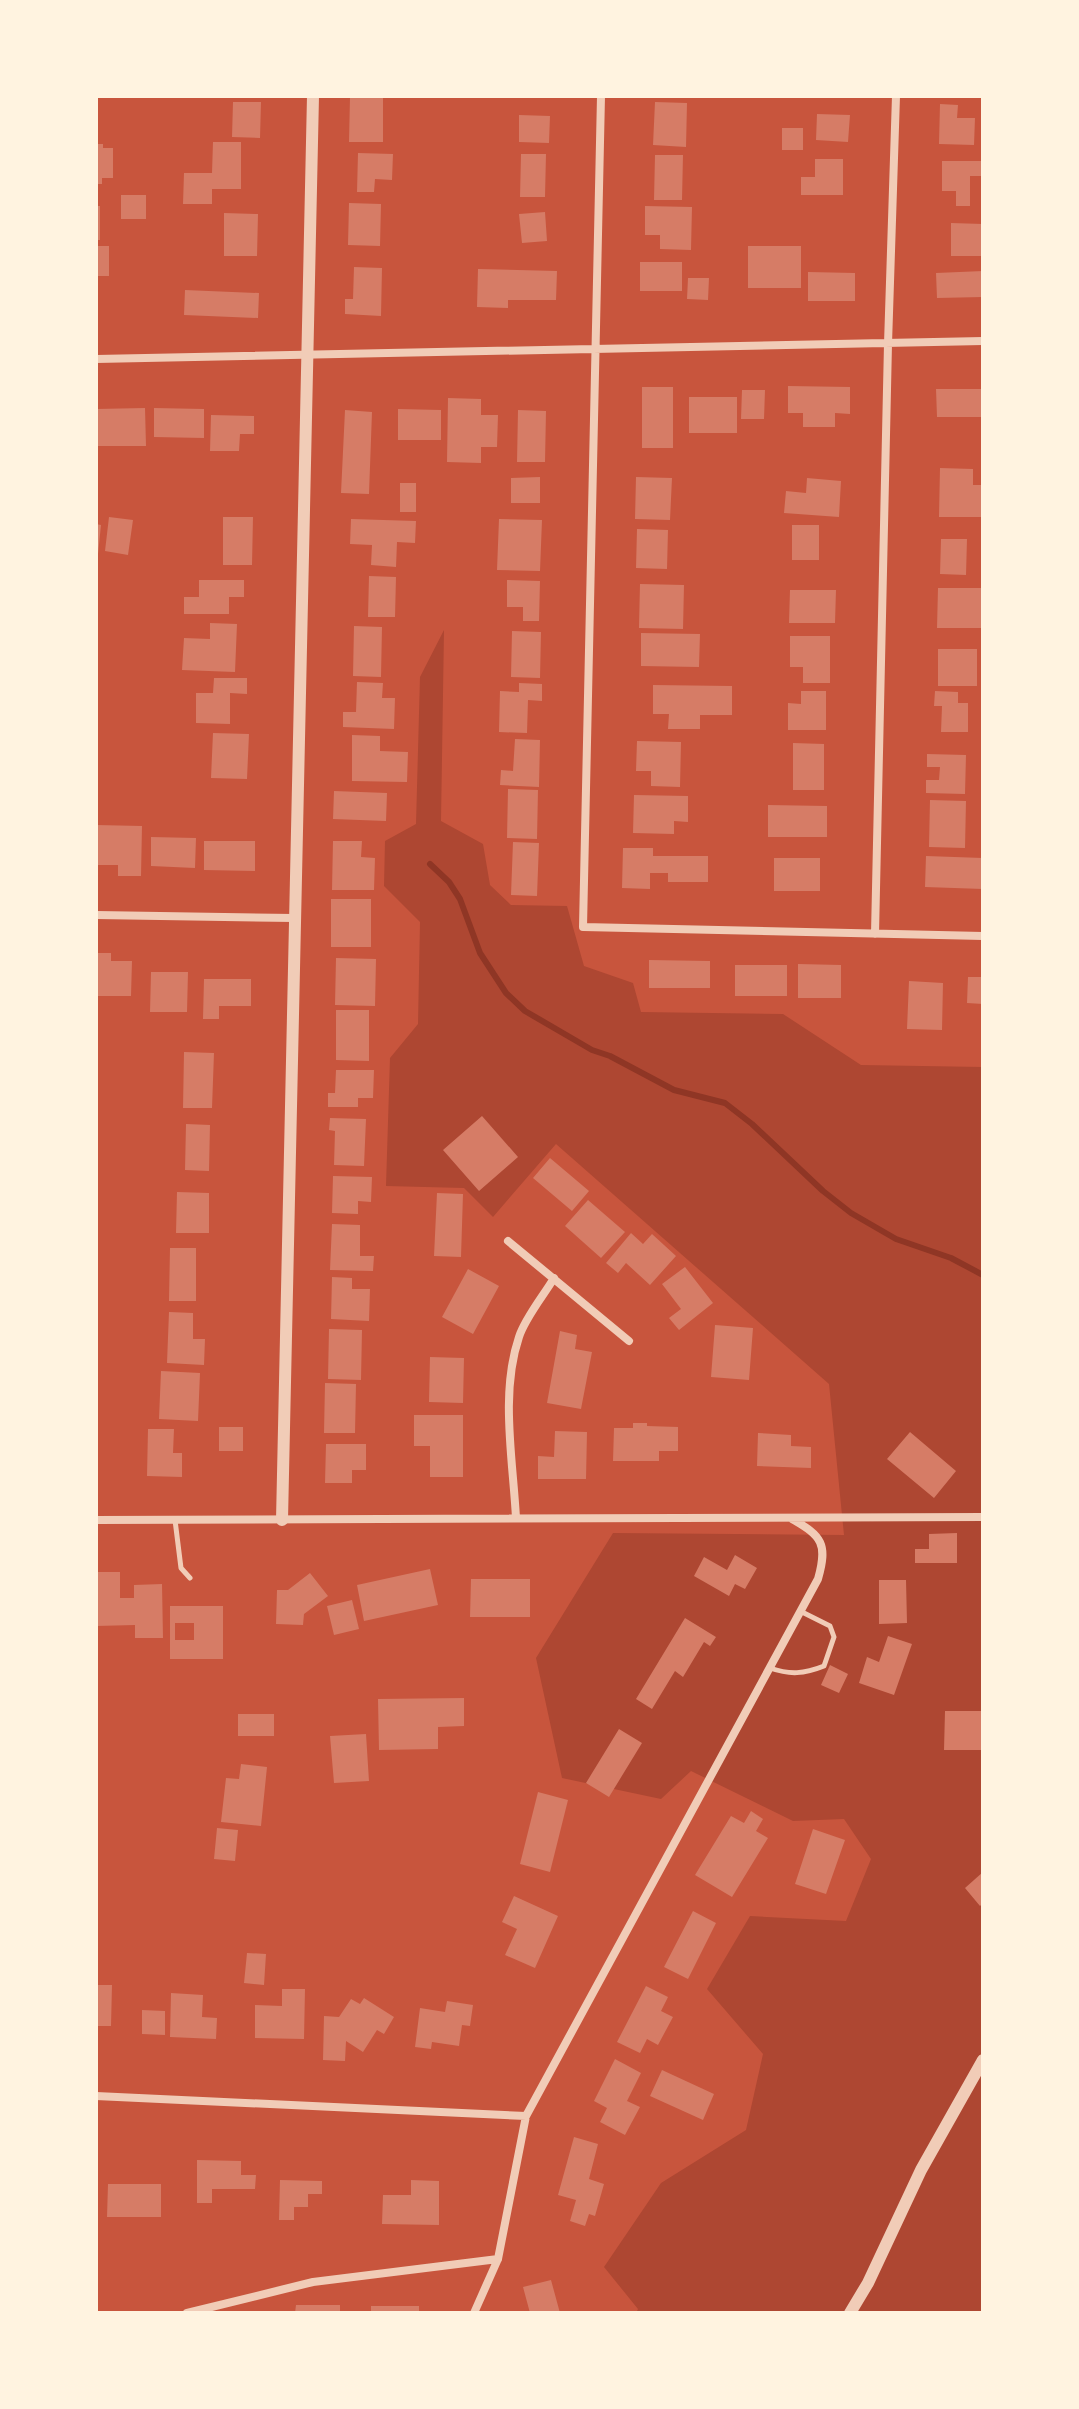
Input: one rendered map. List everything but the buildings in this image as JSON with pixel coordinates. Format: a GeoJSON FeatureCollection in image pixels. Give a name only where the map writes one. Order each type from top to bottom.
{"type":"FeatureCollection","features":[{"type":"Feature","properties":{"kind":"street"},"geometry":{"type":"LineString","coordinates":[[282,1520],[313,96]]}},
{"type":"Feature","properties":{"kind":"street"},"geometry":{"type":"LineString","coordinates":[[601,96],[583,927],[983,936]]}},
{"type":"Feature","properties":{"kind":"street"},"geometry":{"type":"LineString","coordinates":[[875,934],[896,96]]}},
{"type":"Feature","properties":{"kind":"street"},"geometry":{"type":"LineString","coordinates":[[96,359],[983,341]]}},
{"type":"Feature","properties":{"kind":"street"},"geometry":{"type":"LineString","coordinates":[[96,915],[294,918]]}},
{"type":"Feature","properties":{"kind":"street"},"geometry":{"type":"LineString","coordinates":[[508,1241],[629,1341]]}},
{"type":"Feature","properties":{"kind":"street"},"geometry":{"type":"LineString","coordinates":[[516,1518],[509,1404],[512,1367],[519,1335],[554,1278]]}},
{"type":"Feature","properties":{"kind":"street"},"geometry":{"type":"LineString","coordinates":[[96,1520],[983,1517]]}},
{"type":"Feature","properties":{"kind":"street"},"geometry":{"type":"LineString","coordinates":[[474,2313],[498,2259],[526,2116],[818,1579],[823,1552],[820,1541],[812,1530],[792,1519]]}},
{"type":"Feature","properties":{"kind":"street"},"geometry":{"type":"LineString","coordinates":[[850,2313],[868,2283],[921,2170],[983,2060]]}},
{"type":"Feature","properties":{"kind":"street"},"geometry":{"type":"LineString","coordinates":[[96,2096],[526,2116]]}},
{"type":"Feature","properties":{"kind":"street"},"geometry":{"type":"LineString","coordinates":[[187,2313],[313,2282],[498,2259]]}},
{"type":"Feature","properties":{"kind":"lane"},"geometry":{"type":"LineString","coordinates":[[175,1520],[181,1568],[190,1578]]}},
{"type":"Feature","properties":{"kind":"lane"},"geometry":{"type":"LineString","coordinates":[[769,1668],[805,1674],[824,1666],[834,1637],[830,1626],[800,1611]]}},
{"type":"Feature","properties":{"kind":"shaded area"},"geometry":{"type":"Polygon","coordinates":[[[444,630],[441,821],[483,844],[490,885],[511,905],[567,906],[584,966],[633,983],[641,1012],[783,1014],[861,1065],[983,1067],[983,2313],[636,2313],[638,2309],[604,2267],[661,2183],[746,2130],[763,2054],[707,1989],[750,1916],[846,1921],[871,1859],[844,1819],[793,1821],[691,1771],[661,1799],[562,1778],[536,1658],[613,1533],[844,1535],[829,1384],[556,1144],[493,1217],[464,1188],[386,1186],[390,1058],[418,1024],[420,922],[384,886],[385,841],[416,824],[420,677],[444,630]]]}},
{"type":"Feature","properties":{"kind":"waterway"},"geometry":{"type":"LineString","coordinates":[[430,864],[449,882],[460,899],[480,953],[506,993],[525,1011],[592,1050],[610,1056],[674,1090],[725,1103],[851,1213],[896,1239],[951,1258],[983,1275]]}}]}
